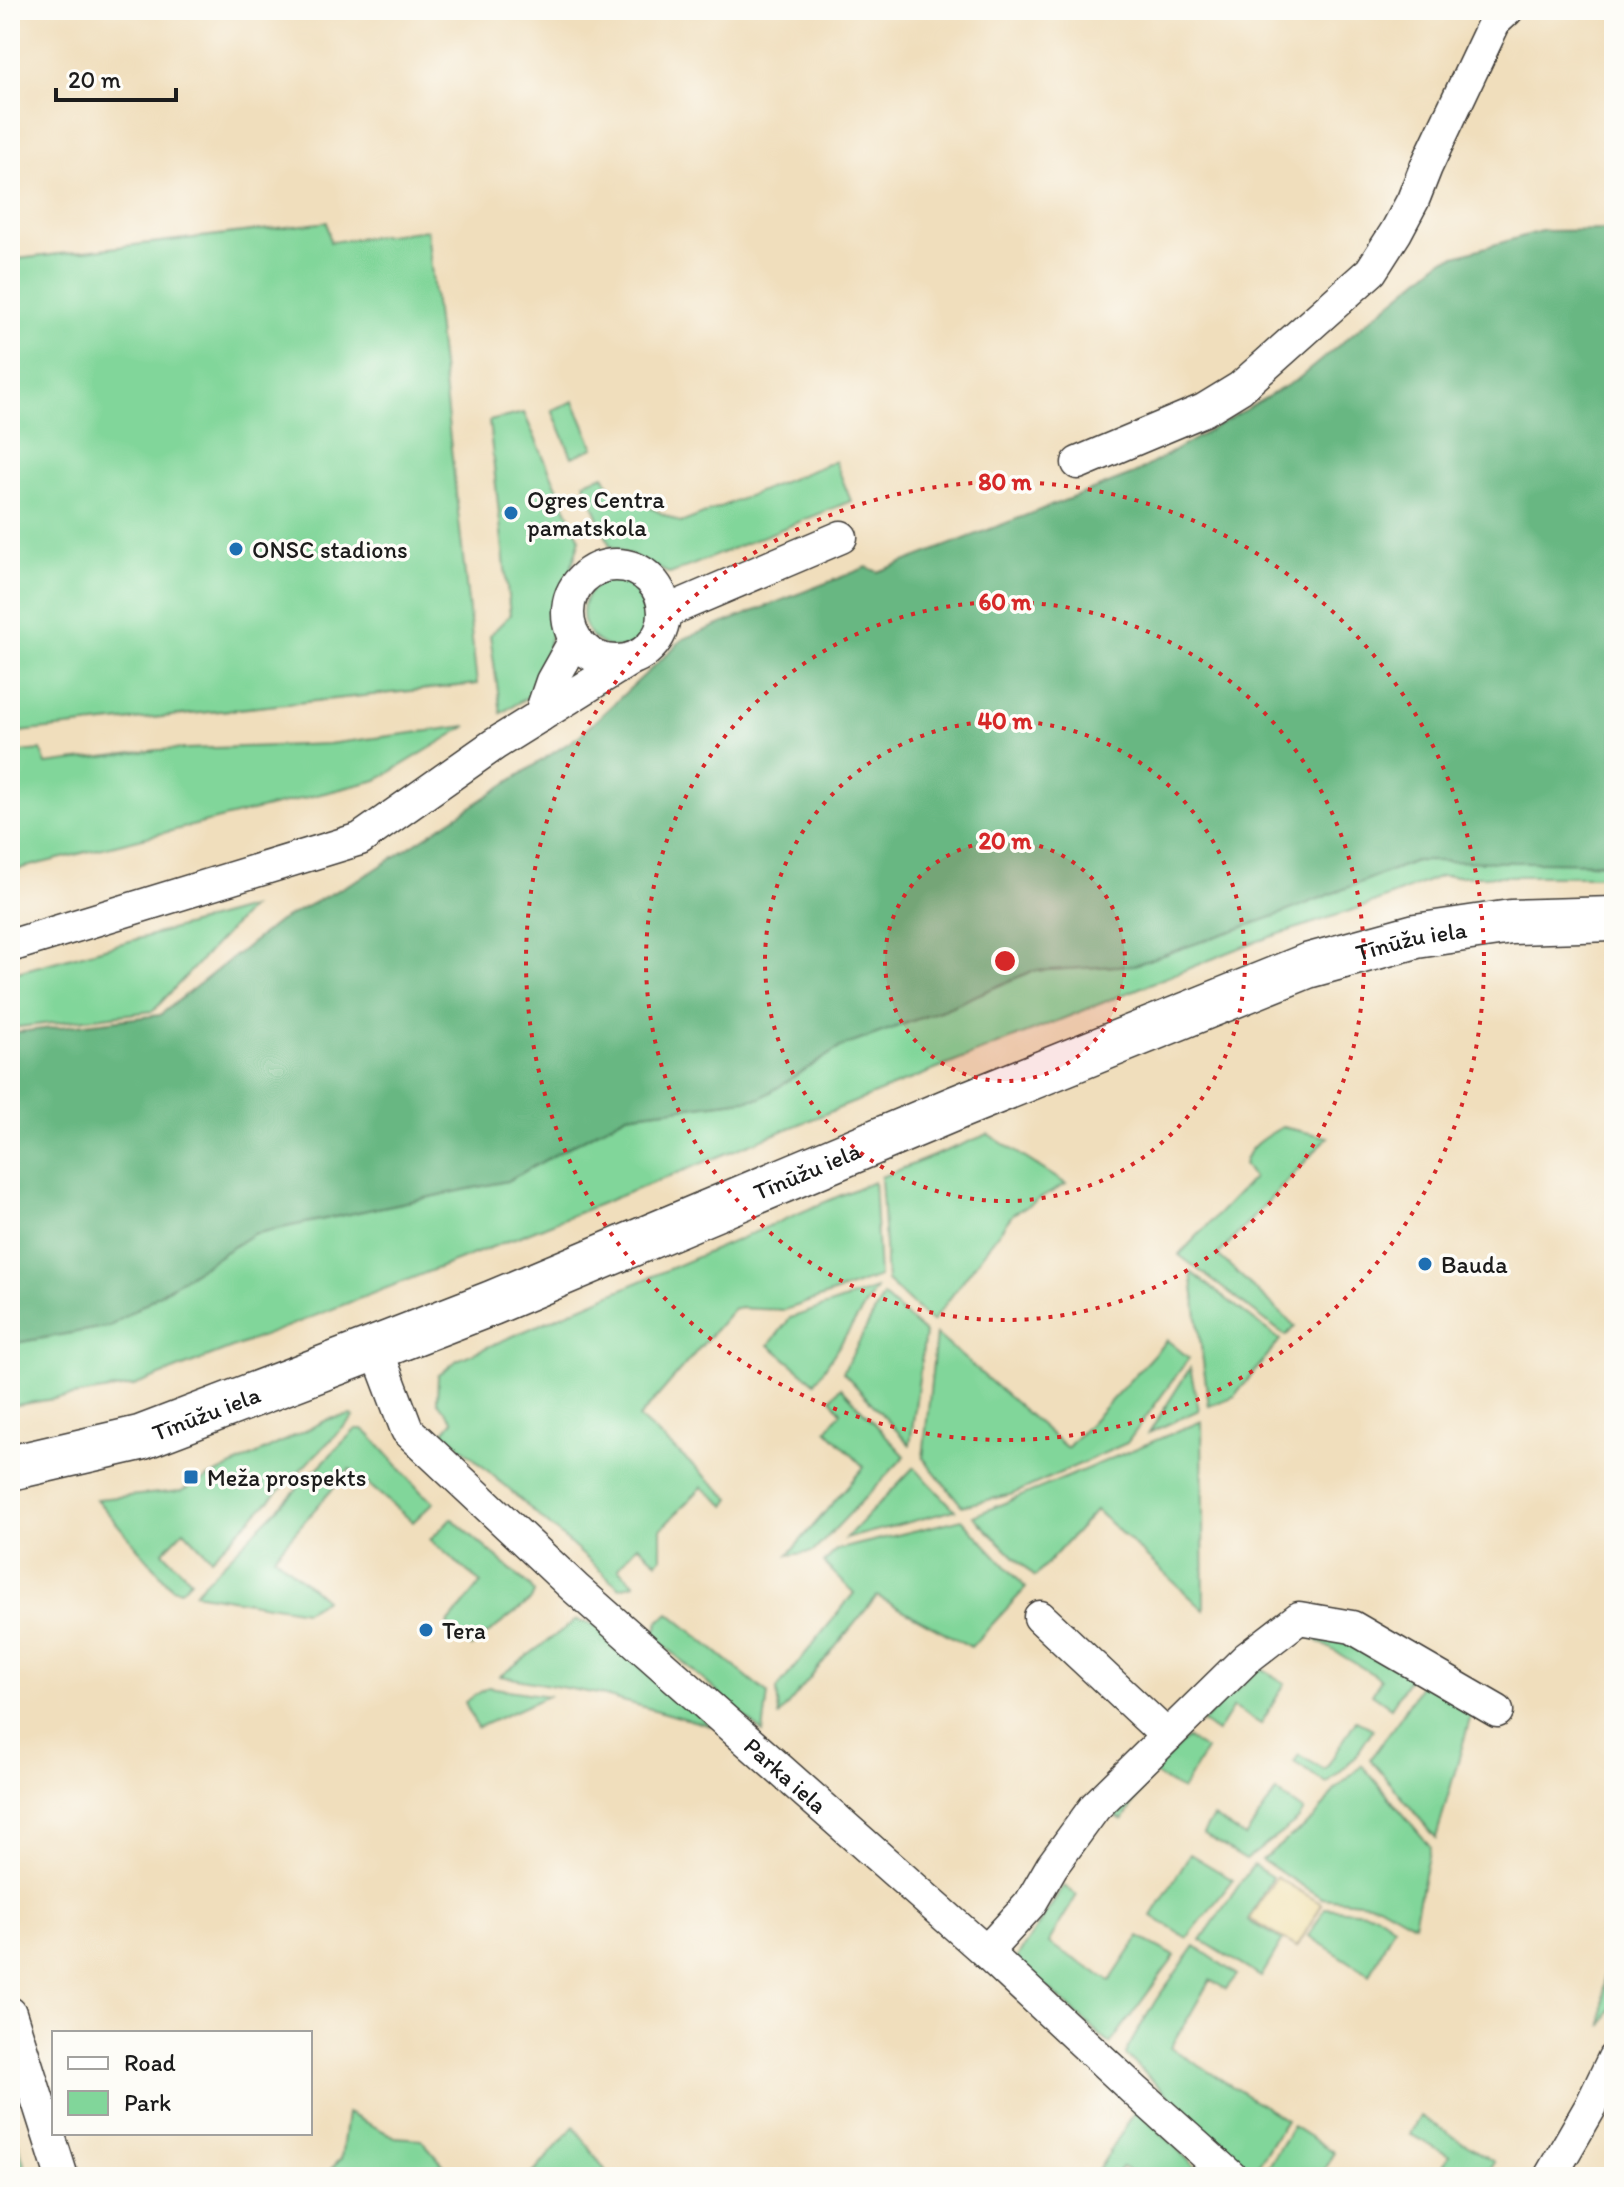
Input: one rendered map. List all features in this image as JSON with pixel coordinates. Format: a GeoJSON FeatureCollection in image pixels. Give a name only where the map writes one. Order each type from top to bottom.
{"type":"FeatureCollection","features":[{"type":"Feature","properties":{"kind":"main road","name":"Tīnūžu iela"},"geometry":{"type":"LineString","coordinates":[[10,1468],[140,1438],[376,1348],[1293,971],[1416,936],[1511,922],[1614,919]]}},
{"type":"Feature","properties":{"kind":"street"},"geometry":{"type":"LineString","coordinates":[[1078,463],[1204,410],[1240,388],[1371,271],[1413,200],[1495,21],[1507,10]]}},
{"type":"Feature","properties":{"kind":"street"},"geometry":{"type":"LineString","coordinates":[[665,612],[841,537]]}},
{"type":"Feature","properties":{"kind":"street"},"geometry":{"type":"LineString","coordinates":[[10,946],[360,839],[495,744],[643,654],[655,642],[663,627],[665,612],[653,582],[640,571],[622,565],[606,566],[583,577],[573,590],[567,606],[567,619],[575,640],[591,656],[607,661],[628,661]]}},
{"type":"Feature","properties":{"kind":"street"},"geometry":{"type":"LineString","coordinates":[[540,716],[552,681],[575,640]]}},
{"type":"Feature","properties":{"kind":"street","name":"Parka iela"},"geometry":{"type":"LineString","coordinates":[[376,1348],[407,1430],[575,1588],[986,1952],[1231,2177]]}},
{"type":"Feature","properties":{"kind":"street"},"geometry":{"type":"LineString","coordinates":[[1040,1617],[1167,1736]]}},
{"type":"Feature","properties":{"kind":"street"},"geometry":{"type":"LineString","coordinates":[[986,1952],[1030,1904],[1052,1866],[1095,1807],[1247,1658],[1299,1618],[1352,1627],[1497,1711]]}},
{"type":"Feature","properties":{"kind":"street"},"geometry":{"type":"LineString","coordinates":[[10,2013],[62,2177]]}},
{"type":"Feature","properties":{"kind":"street"},"geometry":{"type":"LineString","coordinates":[[1550,2177],[1591,2106],[1614,2058]]}},
{"type":"Feature","properties":{"kind":"green space","name":"ONSC stadions"},"geometry":{"type":"Polygon","coordinates":[[[327,222],[330,242],[427,230],[477,684],[10,733],[10,260],[327,222]]]}},
{"type":"Feature","properties":{"kind":"green space"},"geometry":{"type":"Polygon","coordinates":[[[1614,230],[1614,863],[1415,861],[1275,916],[1134,965],[1032,971],[945,1009],[841,1047],[761,1098],[627,1115],[507,1181],[253,1234],[110,1326],[10,1344],[10,1033],[160,1015],[279,921],[370,873],[579,736],[683,639],[867,567],[878,572],[1134,474],[1298,379],[1442,260],[1541,231],[1614,230]]]}},
{"type":"Feature","properties":{"kind":"green space"},"geometry":{"type":"Polygon","coordinates":[[[574,401],[594,448],[572,457],[552,410],[574,401]]]}},
{"type":"Feature","properties":{"kind":"green space"},"geometry":{"type":"Polygon","coordinates":[[[524,413],[580,539],[534,693],[501,713],[490,635],[510,615],[489,421],[524,413]]]}},
{"type":"Feature","properties":{"kind":"green space"},"geometry":{"type":"Polygon","coordinates":[[[835,461],[851,501],[670,574],[610,546],[584,482],[604,475],[610,488],[681,523],[835,461]]]}},
{"type":"Feature","properties":{"kind":"green space"},"geometry":{"type":"Polygon","coordinates":[[[618,578],[637,584],[647,594],[653,613],[647,632],[637,642],[618,648],[599,642],[589,632],[583,613],[589,594],[599,584],[618,578]]]}},
{"type":"Feature","properties":{"kind":"green space"},"geometry":{"type":"Polygon","coordinates":[[[467,726],[377,780],[10,871],[10,753],[41,750],[46,764],[158,750],[328,744],[467,726]]]}},
{"type":"Feature","properties":{"kind":"green space"},"geometry":{"type":"Polygon","coordinates":[[[1415,861],[1563,861],[1614,865],[1614,876],[1441,876],[1368,905],[1252,943],[500,1244],[134,1386],[10,1406],[10,1344],[110,1326],[253,1234],[507,1181],[627,1115],[761,1098],[841,1047],[945,1009],[1032,971],[1134,965],[1272,917],[1415,861]]]}},
{"type":"Feature","properties":{"kind":"green space"},"geometry":{"type":"Polygon","coordinates":[[[250,908],[153,1011],[10,1028],[10,974],[250,908]]]}},
{"type":"Feature","properties":{"kind":"green space"},"geometry":{"type":"Polygon","coordinates":[[[1282,1127],[1328,1137],[1218,1255],[1295,1326],[1286,1336],[1179,1255],[1253,1178],[1244,1164],[1250,1151],[1282,1127]]]}},
{"type":"Feature","properties":{"kind":"green space"},"geometry":{"type":"Polygon","coordinates":[[[988,1134],[1066,1184],[1013,1214],[932,1322],[887,1281],[881,1177],[988,1134]]]}},
{"type":"Feature","properties":{"kind":"green space"},"geometry":{"type":"Polygon","coordinates":[[[874,1181],[879,1277],[785,1310],[734,1308],[639,1418],[731,1499],[726,1506],[702,1487],[661,1529],[661,1557],[657,1562],[638,1545],[618,1568],[635,1584],[620,1588],[444,1432],[453,1421],[437,1401],[438,1376],[457,1360],[874,1181]]]}},
{"type":"Feature","properties":{"kind":"green space"},"geometry":{"type":"Polygon","coordinates":[[[1191,1272],[1280,1340],[1235,1396],[1209,1406],[1191,1272]]]}},
{"type":"Feature","properties":{"kind":"green space"},"geometry":{"type":"Polygon","coordinates":[[[876,1289],[815,1383],[769,1345],[790,1318],[876,1289]]]}},
{"type":"Feature","properties":{"kind":"green space"},"geometry":{"type":"Polygon","coordinates":[[[883,1296],[925,1333],[910,1445],[843,1372],[883,1296]]]}},
{"type":"Feature","properties":{"kind":"green space"},"geometry":{"type":"Polygon","coordinates":[[[936,1334],[1067,1448],[1167,1340],[1189,1358],[1127,1443],[1013,1494],[962,1506],[923,1458],[936,1334]]]}},
{"type":"Feature","properties":{"kind":"green space"},"geometry":{"type":"Polygon","coordinates":[[[1190,1368],[1199,1410],[1149,1433],[1190,1368]]]}},
{"type":"Feature","properties":{"kind":"green space"},"geometry":{"type":"Polygon","coordinates":[[[841,1387],[905,1456],[813,1552],[788,1555],[864,1467],[827,1430],[841,1412],[831,1398],[841,1387]]]}},
{"type":"Feature","properties":{"kind":"green space"},"geometry":{"type":"Polygon","coordinates":[[[354,1417],[211,1558],[184,1530],[163,1552],[191,1580],[181,1590],[172,1588],[96,1499],[181,1491],[329,1419],[354,1417]]]}},
{"type":"Feature","properties":{"kind":"green space"},"geometry":{"type":"Polygon","coordinates":[[[1202,1421],[1204,1610],[1096,1510],[1035,1577],[973,1516],[1202,1421]]]}},
{"type":"Feature","properties":{"kind":"green space"},"geometry":{"type":"Polygon","coordinates":[[[356,1429],[363,1429],[371,1436],[422,1493],[434,1502],[413,1522],[350,1469],[274,1556],[325,1599],[305,1611],[194,1593],[356,1429]]]}},
{"type":"Feature","properties":{"kind":"green space"},"geometry":{"type":"Polygon","coordinates":[[[914,1467],[955,1510],[845,1539],[914,1467]]]}},
{"type":"Feature","properties":{"kind":"green space"},"geometry":{"type":"Polygon","coordinates":[[[451,1518],[531,1587],[534,1593],[531,1600],[471,1647],[447,1625],[481,1583],[430,1540],[451,1518]]]}},
{"type":"Feature","properties":{"kind":"green space"},"geometry":{"type":"Polygon","coordinates":[[[962,1519],[1026,1588],[971,1647],[877,1596],[779,1716],[777,1689],[854,1593],[824,1563],[836,1550],[962,1519]]]}},
{"type":"Feature","properties":{"kind":"green space"},"geometry":{"type":"Polygon","coordinates":[[[669,1613],[768,1694],[763,1733],[654,1636],[659,1621],[669,1613]]]}},
{"type":"Feature","properties":{"kind":"green space"},"geometry":{"type":"Polygon","coordinates":[[[576,1620],[599,1626],[711,1726],[598,1694],[500,1676],[576,1620]]]}},
{"type":"Feature","properties":{"kind":"green space"},"geometry":{"type":"Polygon","coordinates":[[[1341,1630],[1413,1673],[1391,1707],[1372,1694],[1381,1679],[1311,1637],[1341,1630]]]}},
{"type":"Feature","properties":{"kind":"green space"},"geometry":{"type":"Polygon","coordinates":[[[1260,1668],[1285,1683],[1261,1724],[1233,1707],[1217,1732],[1202,1722],[1260,1668]]]}},
{"type":"Feature","properties":{"kind":"green space"},"geometry":{"type":"Polygon","coordinates":[[[1423,1681],[1472,1712],[1436,1838],[1370,1759],[1423,1681]]]}},
{"type":"Feature","properties":{"kind":"green space"},"geometry":{"type":"Polygon","coordinates":[[[488,1687],[548,1696],[477,1728],[465,1702],[488,1687]]]}},
{"type":"Feature","properties":{"kind":"green space"},"geometry":{"type":"Polygon","coordinates":[[[1356,1720],[1373,1729],[1355,1757],[1327,1784],[1294,1762],[1299,1755],[1325,1770],[1356,1720]]]}},
{"type":"Feature","properties":{"kind":"green space"},"geometry":{"type":"Polygon","coordinates":[[[1187,1738],[1206,1750],[1182,1790],[1152,1773],[1187,1738]]]}},
{"type":"Feature","properties":{"kind":"green space"},"geometry":{"type":"Polygon","coordinates":[[[1362,1765],[1430,1846],[1414,1924],[1378,1904],[1322,1898],[1261,1860],[1314,1819],[1335,1790],[1362,1765]]]}},
{"type":"Feature","properties":{"kind":"green space"},"geometry":{"type":"Polygon","coordinates":[[[1152,1773],[1123,1820],[1111,1814],[1152,1773]]]}},
{"type":"Feature","properties":{"kind":"green space"},"geometry":{"type":"Polygon","coordinates":[[[1276,1792],[1304,1811],[1298,1820],[1246,1860],[1203,1834],[1213,1817],[1245,1837],[1276,1792]]]}},
{"type":"Feature","properties":{"kind":"green space"},"geometry":{"type":"Polygon","coordinates":[[[1190,1854],[1233,1880],[1187,1938],[1152,1916],[1190,1854]]]}},
{"type":"Feature","properties":{"kind":"green space"},"geometry":{"type":"Polygon","coordinates":[[[1253,1865],[1272,1877],[1248,1921],[1283,1940],[1261,1977],[1201,1940],[1253,1865]]]}},
{"type":"Feature","properties":{"kind":"green space"},"geometry":{"type":"Polygon","coordinates":[[[1064,1886],[1077,1895],[1048,1943],[1110,1981],[1139,1937],[1175,1956],[1110,2044],[1016,1959],[1064,1886]]]}},
{"type":"Feature","properties":{"kind":"green space"},"geometry":{"type":"Polygon","coordinates":[[[1325,1908],[1375,1913],[1394,1926],[1370,1975],[1309,1936],[1325,1908]]]}},
{"type":"Feature","properties":{"kind":"green space"},"geometry":{"type":"Polygon","coordinates":[[[1195,1946],[1237,1975],[1226,1989],[1210,1980],[1171,2048],[1286,2120],[1251,2176],[1126,2055],[1156,2000],[1195,1946]]]}},
{"type":"Feature","properties":{"kind":"green space"},"geometry":{"type":"Polygon","coordinates":[[[1614,1951],[1614,2002],[1602,2026],[1605,1962],[1614,1951]]]}},
{"type":"Feature","properties":{"kind":"green space"},"geometry":{"type":"Polygon","coordinates":[[[1137,2108],[1197,2169],[1192,2177],[1140,2177],[1122,2167],[1115,2177],[1094,2177],[1137,2108]]]}},
{"type":"Feature","properties":{"kind":"green space"},"geometry":{"type":"Polygon","coordinates":[[[347,2113],[395,2137],[421,2139],[454,2177],[323,2177],[341,2159],[347,2113]]]}},
{"type":"Feature","properties":{"kind":"green space"},"geometry":{"type":"Polygon","coordinates":[[[10,2115],[28,2177],[10,2177],[10,2115]]]}},
{"type":"Feature","properties":{"kind":"green space"},"geometry":{"type":"Polygon","coordinates":[[[1420,2116],[1494,2162],[1485,2177],[1437,2177],[1449,2156],[1410,2134],[1420,2116]]]}},
{"type":"Feature","properties":{"kind":"green space"},"geometry":{"type":"Polygon","coordinates":[[[574,2126],[610,2177],[530,2177],[574,2126]]]}},
{"type":"Feature","properties":{"kind":"green space"},"geometry":{"type":"Polygon","coordinates":[[[1293,2126],[1334,2152],[1320,2177],[1261,2177],[1293,2126]]]}},
{"type":"Feature","properties":{"kind":"sand"},"geometry":{"type":"Polygon","coordinates":[[[1276,1877],[1322,1904],[1297,1947],[1250,1919],[1276,1877]]]}},
{"type":"Feature","properties":{"kind":"place","name":"Ogres Centra pamatskola"},"geometry":{"type":"Point","coordinates":[511,513]}},
{"type":"Feature","properties":{"kind":"place","name":"ONSC stadions"},"geometry":{"type":"Point","coordinates":[236,549]}},
{"type":"Feature","properties":{"kind":"place","name":"Bauda"},"geometry":{"type":"Point","coordinates":[1425,1264]}},
{"type":"Feature","properties":{"kind":"place","name":"Meža prospekts"},"geometry":{"type":"Point","coordinates":[191,1477]}},
{"type":"Feature","properties":{"kind":"place","name":"Tera"},"geometry":{"type":"Point","coordinates":[426,1630]}}]}
